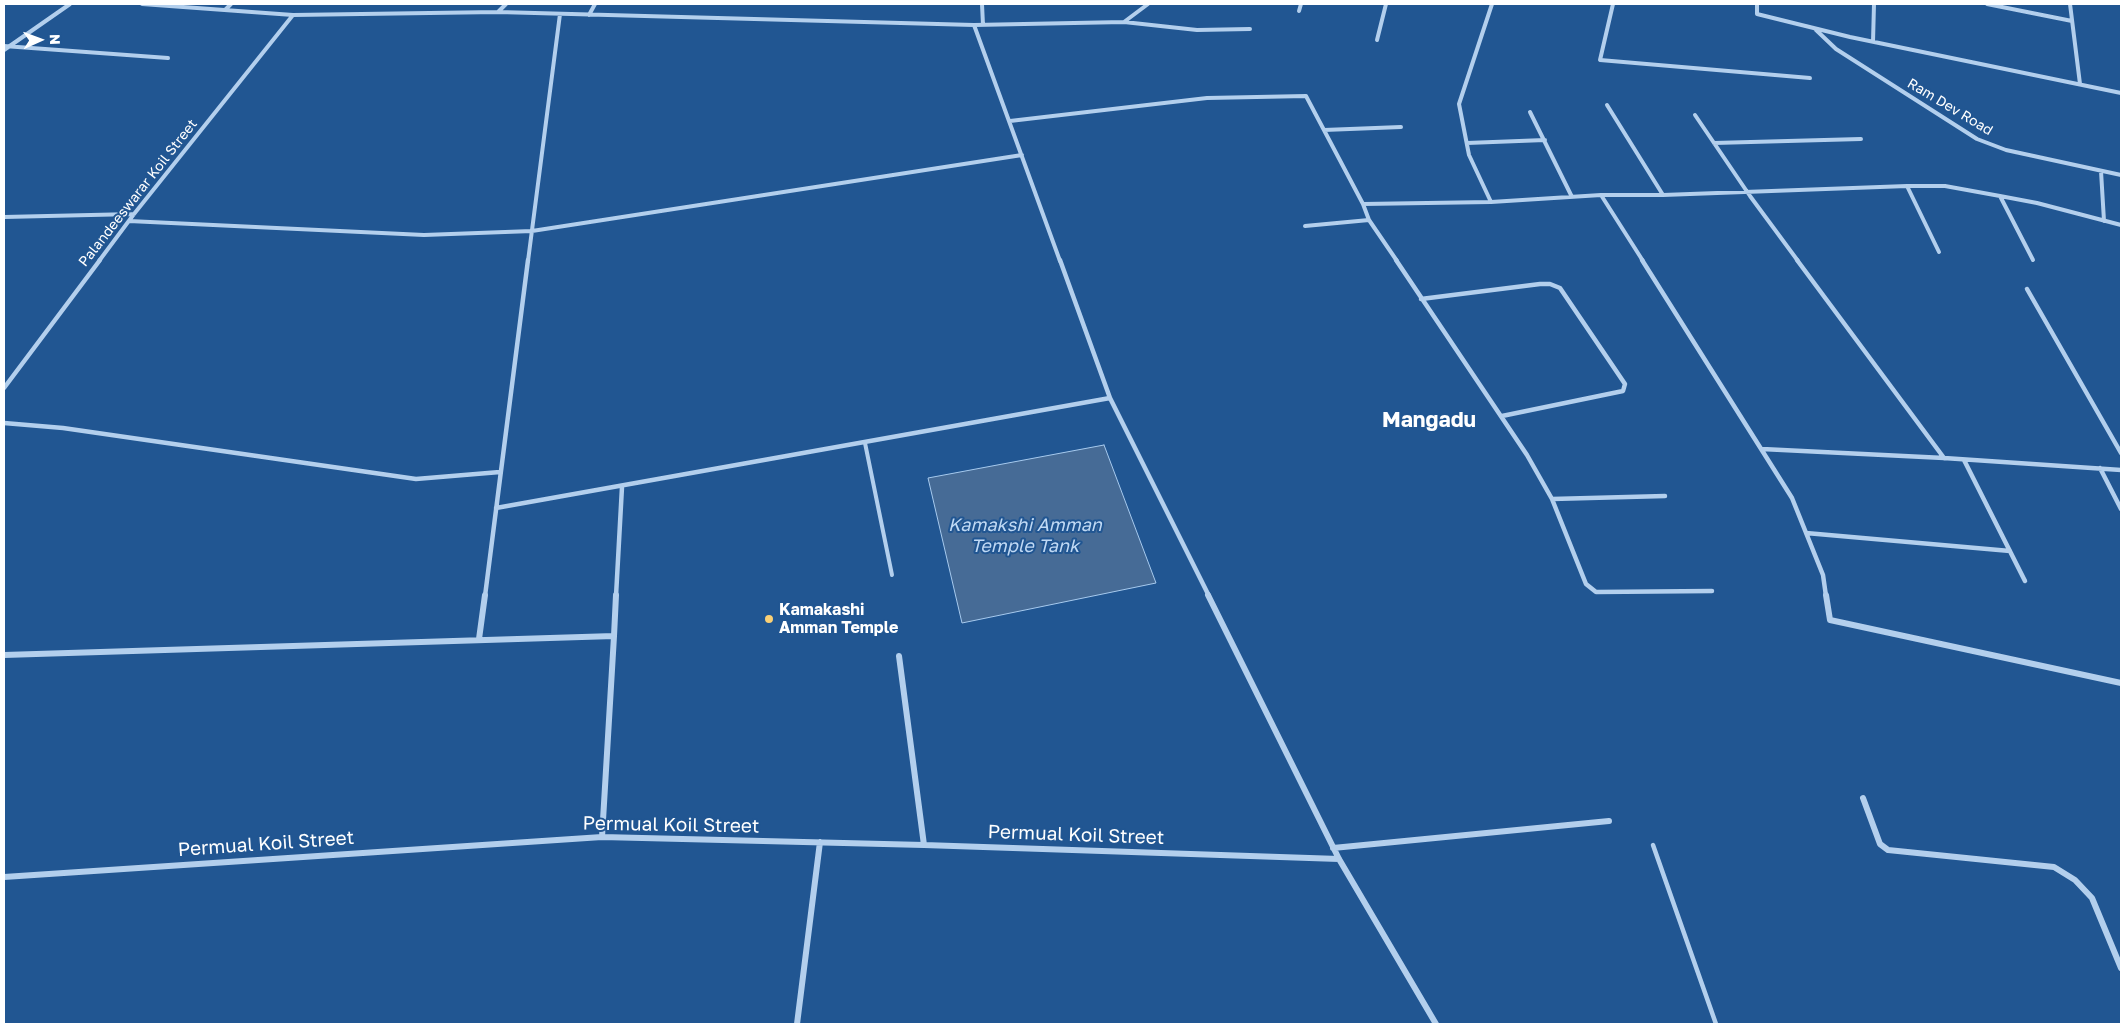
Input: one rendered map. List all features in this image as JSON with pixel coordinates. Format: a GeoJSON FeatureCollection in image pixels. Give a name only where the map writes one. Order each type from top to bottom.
{"type":"FeatureCollection","features":[{"type":"Feature","properties":{"kind":"street"},"geometry":{"type":"LineString","coordinates":[[4,50],[6,46],[70,4]]}},
{"type":"Feature","properties":{"kind":"street"},"geometry":{"type":"LineString","coordinates":[[142,4],[293,15],[498,12],[974,25],[1124,22],[1197,30],[1250,29]]}},
{"type":"Feature","properties":{"kind":"street"},"geometry":{"type":"LineString","coordinates":[[225,10],[231,4]]}},
{"type":"Feature","properties":{"kind":"street"},"geometry":{"type":"LineString","coordinates":[[498,12],[506,4]]}},
{"type":"Feature","properties":{"kind":"street"},"geometry":{"type":"LineString","coordinates":[[589,15],[595,4]]}},
{"type":"Feature","properties":{"kind":"street"},"geometry":{"type":"LineString","coordinates":[[982,4],[983,25]]}},
{"type":"Feature","properties":{"kind":"street"},"geometry":{"type":"LineString","coordinates":[[1124,22],[1148,4]]}},
{"type":"Feature","properties":{"kind":"street"},"geometry":{"type":"LineString","coordinates":[[1299,12],[1301,4]]}},
{"type":"Feature","properties":{"kind":"street"},"geometry":{"type":"LineString","coordinates":[[1376,40],[1386,4]]}},
{"type":"Feature","properties":{"kind":"street"},"geometry":{"type":"LineString","coordinates":[[1491,202],[1469,155],[1459,104],[1492,4]]}},
{"type":"Feature","properties":{"kind":"street"},"geometry":{"type":"LineString","coordinates":[[1613,4],[1600,60],[1810,78]]}},
{"type":"Feature","properties":{"kind":"street"},"geometry":{"type":"LineString","coordinates":[[1757,4],[1757,14],[1814,28],[2121,93]]}},
{"type":"Feature","properties":{"kind":"street"},"geometry":{"type":"LineString","coordinates":[[1873,42],[1874,4]]}},
{"type":"Feature","properties":{"kind":"street"},"geometry":{"type":"LineString","coordinates":[[1987,4],[2072,21]]}},
{"type":"Feature","properties":{"kind":"street"},"geometry":{"type":"LineString","coordinates":[[2070,4],[2080,84]]}},
{"type":"Feature","properties":{"kind":"street"},"geometry":{"type":"LineString","coordinates":[[479,639],[560,14]]}},
{"type":"Feature","properties":{"kind":"street","name":"Palandeeswarar Koil Street"},"geometry":{"type":"LineString","coordinates":[[4,388],[128,221],[293,15]]}},
{"type":"Feature","properties":{"kind":"street"},"geometry":{"type":"LineString","coordinates":[[974,25],[1110,398],[1339,859],[1436,1024]]}},
{"type":"Feature","properties":{"kind":"street","name":"Ram Dev Road"},"geometry":{"type":"LineString","coordinates":[[1814,28],[1836,49],[1977,139],[2006,150],[2121,175]]}},
{"type":"Feature","properties":{"kind":"street"},"geometry":{"type":"LineString","coordinates":[[6,46],[168,58]]}},
{"type":"Feature","properties":{"kind":"street"},"geometry":{"type":"LineString","coordinates":[[1010,121],[1208,98],[1306,96],[1363,204],[1369,220],[1527,455],[1552,500],[1586,584],[1596,592],[1712,591]]}},
{"type":"Feature","properties":{"kind":"street"},"geometry":{"type":"LineString","coordinates":[[1607,105],[1663,195]]}},
{"type":"Feature","properties":{"kind":"street"},"geometry":{"type":"LineString","coordinates":[[1530,112],[1572,196]]}},
{"type":"Feature","properties":{"kind":"street"},"geometry":{"type":"LineString","coordinates":[[1695,115],[1747,192],[1944,458]]}},
{"type":"Feature","properties":{"kind":"street"},"geometry":{"type":"LineString","coordinates":[[1324,130],[1401,127]]}},
{"type":"Feature","properties":{"kind":"street"},"geometry":{"type":"LineString","coordinates":[[1714,143],[1861,139]]}},
{"type":"Feature","properties":{"kind":"street"},"geometry":{"type":"LineString","coordinates":[[1467,143],[1545,140]]}},
{"type":"Feature","properties":{"kind":"street"},"geometry":{"type":"LineString","coordinates":[[128,221],[424,235],[532,231],[1022,154]]}},
{"type":"Feature","properties":{"kind":"street"},"geometry":{"type":"LineString","coordinates":[[2101,170],[2104,221]]}},
{"type":"Feature","properties":{"kind":"street"},"geometry":{"type":"LineString","coordinates":[[1907,186],[1939,252]]}},
{"type":"Feature","properties":{"kind":"street"},"geometry":{"type":"LineString","coordinates":[[1363,204],[1491,202],[1572,196],[1945,186],[2037,203],[2121,225]]}},
{"type":"Feature","properties":{"kind":"street"},"geometry":{"type":"LineString","coordinates":[[1601,195],[1792,498],[1823,575],[1830,620],[2121,683]]}},
{"type":"Feature","properties":{"kind":"street"},"geometry":{"type":"LineString","coordinates":[[2000,196],[2034,260]]}},
{"type":"Feature","properties":{"kind":"street"},"geometry":{"type":"LineString","coordinates":[[4,217],[134,214]]}},
{"type":"Feature","properties":{"kind":"street"},"geometry":{"type":"LineString","coordinates":[[1305,226],[1369,220]]}},
{"type":"Feature","properties":{"kind":"street"},"geometry":{"type":"LineString","coordinates":[[1421,299],[1540,284],[1550,284],[1560,288],[1625,384],[1623,391],[1502,416]]}},
{"type":"Feature","properties":{"kind":"street"},"geometry":{"type":"LineString","coordinates":[[2028,289],[2121,453]]}},
{"type":"Feature","properties":{"kind":"street"},"geometry":{"type":"LineString","coordinates":[[496,508],[622,487],[1110,398]]}},
{"type":"Feature","properties":{"kind":"street"},"geometry":{"type":"LineString","coordinates":[[4,423],[63,428],[416,479],[500,472]]}},
{"type":"Feature","properties":{"kind":"street"},"geometry":{"type":"LineString","coordinates":[[1762,450],[1944,458],[2121,470]]}},
{"type":"Feature","properties":{"kind":"street"},"geometry":{"type":"LineString","coordinates":[[1964,460],[2025,581]]}},
{"type":"Feature","properties":{"kind":"street"},"geometry":{"type":"LineString","coordinates":[[2100,468],[2121,508]]}},
{"type":"Feature","properties":{"kind":"street"},"geometry":{"type":"LineString","coordinates":[[602,837],[622,487]]}},
{"type":"Feature","properties":{"kind":"street"},"geometry":{"type":"LineString","coordinates":[[1552,500],[1665,496]]}},
{"type":"Feature","properties":{"kind":"street"},"geometry":{"type":"LineString","coordinates":[[1806,533],[2010,551]]}},
{"type":"Feature","properties":{"kind":"street"},"geometry":{"type":"LineString","coordinates":[[4,655],[614,636]]}},
{"type":"Feature","properties":{"kind":"street"},"geometry":{"type":"LineString","coordinates":[[899,656],[924,845]]}},
{"type":"Feature","properties":{"kind":"street"},"geometry":{"type":"LineString","coordinates":[[1863,798],[1880,844],[1888,850],[2054,867],[2075,880],[2092,898],[2121,968]]}},
{"type":"Feature","properties":{"kind":"street"},"geometry":{"type":"LineString","coordinates":[[1334,848],[1609,821]]}},
{"type":"Feature","properties":{"kind":"street","name":"Permual Koil Street"},"geometry":{"type":"LineString","coordinates":[[4,877],[602,837],[924,845],[1339,859]]}},
{"type":"Feature","properties":{"kind":"street"},"geometry":{"type":"LineString","coordinates":[[797,1024],[820,842]]}},
{"type":"Feature","properties":{"kind":"lane"},"geometry":{"type":"LineString","coordinates":[[865,443],[892,575]]}},
{"type":"Feature","properties":{"kind":"lane"},"geometry":{"type":"LineString","coordinates":[[1653,845],[1716,1024]]}},
{"type":"Feature","properties":{"kind":"water","name":"Kamakshi Amman Temple Tank"},"geometry":{"type":"Polygon","coordinates":[[[1104,445],[1156,583],[962,623],[928,478],[1104,445]]]}},
{"type":"Feature","properties":{"kind":"place","name":"Kamakashi Amman Temple"},"geometry":{"type":"Point","coordinates":[769,619]}},
{"type":"Feature","properties":{"kind":"district","name":"Mangadu"},"geometry":{"type":"Point","coordinates":[1429,420]}}]}
